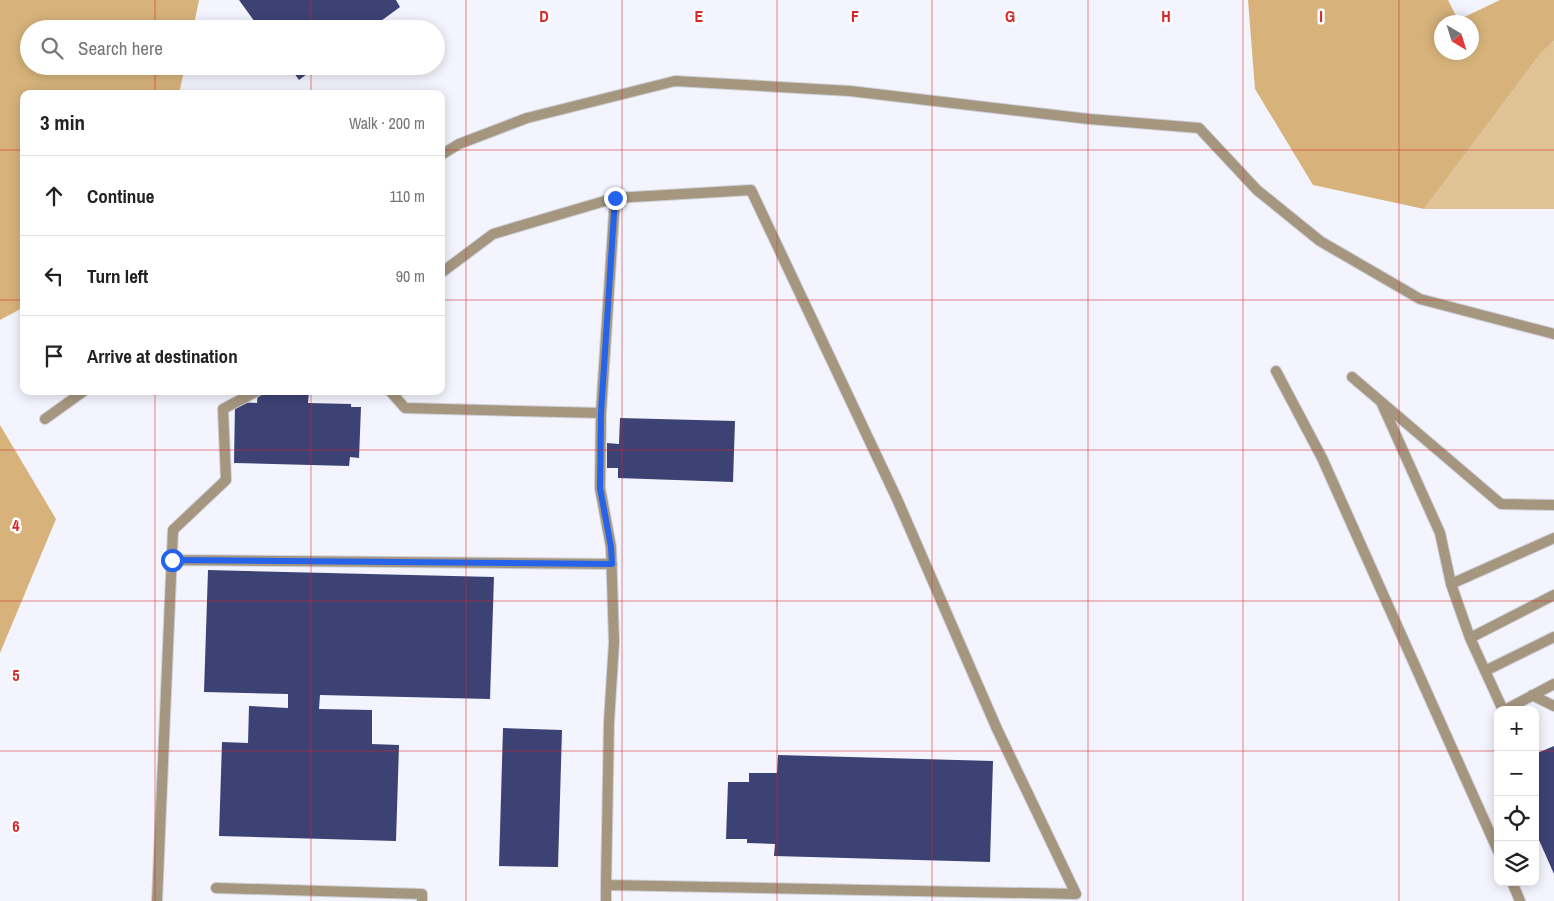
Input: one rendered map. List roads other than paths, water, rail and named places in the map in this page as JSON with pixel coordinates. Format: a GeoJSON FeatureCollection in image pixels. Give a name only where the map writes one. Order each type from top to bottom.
{"type":"FeatureCollection","features":[{"type":"Feature","properties":{"kind":"lane"},"geometry":{"type":"LineString","coordinates":[[445,153],[459,144],[527,118],[675,80],[850,91],[1089,119],[1199,128],[1257,190],[1328,246],[1420,299],[1554,334]]}},
{"type":"Feature","properties":{"kind":"lane"},"geometry":{"type":"LineString","coordinates":[[445,270],[492,234],[615,198],[751,190],[897,499],[997,728],[1076,894],[606,885]]}},
{"type":"Feature","properties":{"kind":"lane"},"geometry":{"type":"LineString","coordinates":[[606,901],[610,722],[614,642],[611,547],[600,488],[601,413],[615,198]]}},
{"type":"Feature","properties":{"kind":"lane"},"geometry":{"type":"LineString","coordinates":[[1276,371],[1322,458],[1494,842]]}},
{"type":"Feature","properties":{"kind":"lane"},"geometry":{"type":"LineString","coordinates":[[1352,376],[1501,504],[1554,505]]}},
{"type":"Feature","properties":{"kind":"lane"},"geometry":{"type":"LineString","coordinates":[[45,419],[78,395]]}},
{"type":"Feature","properties":{"kind":"lane"},"geometry":{"type":"LineString","coordinates":[[157,901],[172,530],[226,480],[223,409],[249,395]]}},
{"type":"Feature","properties":{"kind":"lane"},"geometry":{"type":"LineString","coordinates":[[394,395],[405,408],[601,413]]}},
{"type":"Feature","properties":{"kind":"lane"},"geometry":{"type":"LineString","coordinates":[[1381,401],[1440,533],[1451,584],[1470,638],[1502,706]]}},
{"type":"Feature","properties":{"kind":"lane"},"geometry":{"type":"LineString","coordinates":[[1451,584],[1554,538]]}},
{"type":"Feature","properties":{"kind":"lane"},"geometry":{"type":"LineString","coordinates":[[172,560],[612,564]]}},
{"type":"Feature","properties":{"kind":"lane"},"geometry":{"type":"LineString","coordinates":[[1470,638],[1554,595]]}},
{"type":"Feature","properties":{"kind":"lane"},"geometry":{"type":"LineString","coordinates":[[1485,671],[1554,637]]}},
{"type":"Feature","properties":{"kind":"lane"},"geometry":{"type":"LineString","coordinates":[[1511,706],[1554,684]]}},
{"type":"Feature","properties":{"kind":"lane"},"geometry":{"type":"LineString","coordinates":[[1532,695],[1554,706]]}},
{"type":"Feature","properties":{"kind":"lane"},"geometry":{"type":"LineString","coordinates":[[1514,886],[1520,901]]}},
{"type":"Feature","properties":{"kind":"lane"},"geometry":{"type":"LineString","coordinates":[[216,888],[422,894],[422,901]]}}]}
